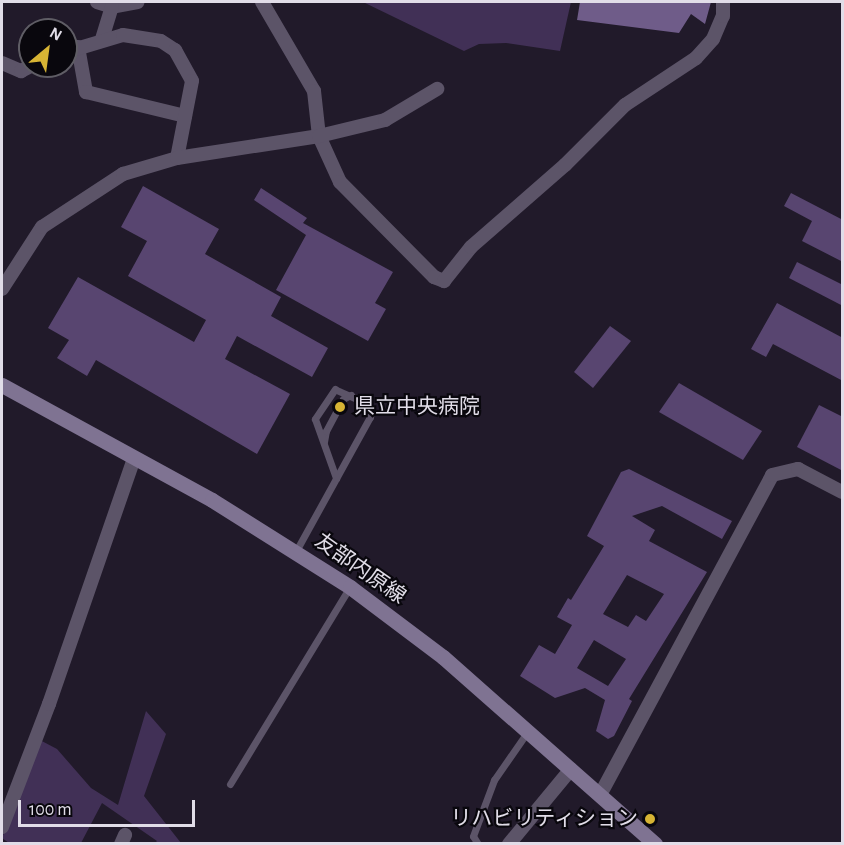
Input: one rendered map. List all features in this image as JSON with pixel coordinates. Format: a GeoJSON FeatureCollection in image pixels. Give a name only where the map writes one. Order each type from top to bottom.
{"type":"FeatureCollection","features":[{"type":"Feature","properties":{"kind":"main road","name":"友部内原線"},"geometry":{"type":"LineString","coordinates":[[2,386],[134,458],[296,551],[350,587],[443,657],[600,795],[647,841]]}},
{"type":"Feature","properties":{"kind":"street"},"geometry":{"type":"LineString","coordinates":[[97,2],[112,7],[138,2]]}},
{"type":"Feature","properties":{"kind":"street"},"geometry":{"type":"LineString","coordinates":[[262,2],[314,92],[319,136],[340,182],[434,277],[444,281],[471,247],[564,165],[625,105],[696,58],[713,39],[723,16],[723,2]]}},
{"type":"Feature","properties":{"kind":"street"},"geometry":{"type":"LineString","coordinates":[[102,39],[112,7]]}},
{"type":"Feature","properties":{"kind":"street"},"geometry":{"type":"LineString","coordinates":[[78,47],[123,35],[161,41],[175,50],[192,81],[177,158]]}},
{"type":"Feature","properties":{"kind":"street"},"geometry":{"type":"LineString","coordinates":[[2,63],[18,70]]}},
{"type":"Feature","properties":{"kind":"street"},"geometry":{"type":"LineString","coordinates":[[78,67],[86,92],[185,116]]}},
{"type":"Feature","properties":{"kind":"street"},"geometry":{"type":"LineString","coordinates":[[2,289],[42,227],[123,174],[177,158],[319,136],[385,120],[437,89]]}},
{"type":"Feature","properties":{"kind":"street"},"geometry":{"type":"LineString","coordinates":[[2,826],[49,704],[134,458]]}},
{"type":"Feature","properties":{"kind":"street"},"geometry":{"type":"LineString","coordinates":[[600,795],[772,475],[798,469],[843,492]]}},
{"type":"Feature","properties":{"kind":"street"},"geometry":{"type":"LineString","coordinates":[[509,843],[571,769]]}},
{"type":"Feature","properties":{"kind":"lane"},"geometry":{"type":"LineString","coordinates":[[296,551],[336,478],[371,412],[368,404],[335,389],[330,392],[315,418],[336,478]]}},
{"type":"Feature","properties":{"kind":"lane"},"geometry":{"type":"LineString","coordinates":[[324,444],[328,425],[343,399],[351,395]]}},
{"type":"Feature","properties":{"kind":"lane"},"geometry":{"type":"LineString","coordinates":[[230,784],[350,587]]}},
{"type":"Feature","properties":{"kind":"lane"},"geometry":{"type":"LineString","coordinates":[[478,843],[473,836],[495,780],[528,731]]}},
{"type":"Feature","properties":{"kind":"shaded area"},"geometry":{"type":"Polygon","coordinates":[[[363,2],[571,2],[560,51],[506,43],[479,44],[464,51],[363,2]]]}},
{"type":"Feature","properties":{"kind":"shaded area"},"geometry":{"type":"Polygon","coordinates":[[[580,2],[711,2],[705,24],[691,14],[679,33],[577,20],[580,2]]]}},
{"type":"Feature","properties":{"kind":"shaded area"},"geometry":{"type":"Polygon","coordinates":[[[146,711],[166,734],[144,796],[181,843],[155,843],[157,841],[102,803],[81,843],[9,843],[2,838],[38,739],[57,749],[91,788],[118,805],[146,711]]]}},
{"type":"Feature","properties":{"kind":"building"},"geometry":{"type":"Polygon","coordinates":[[[143,186],[219,229],[205,254],[281,297],[271,316],[328,348],[312,377],[237,336],[225,359],[290,394],[257,454],[96,360],[87,376],[57,358],[69,340],[48,328],[78,277],[194,342],[206,320],[128,276],[147,241],[121,227],[143,186]]]}},
{"type":"Feature","properties":{"kind":"building"},"geometry":{"type":"Polygon","coordinates":[[[261,188],[307,218],[303,223],[393,272],[375,303],[386,309],[368,341],[276,290],[306,235],[254,200],[261,188]]]}},
{"type":"Feature","properties":{"kind":"building"},"geometry":{"type":"Polygon","coordinates":[[[791,193],[843,220],[843,262],[802,241],[812,221],[784,206],[791,193]]]}},
{"type":"Feature","properties":{"kind":"building"},"geometry":{"type":"Polygon","coordinates":[[[797,262],[843,285],[843,306],[789,278],[797,262]]]}},
{"type":"Feature","properties":{"kind":"building"},"geometry":{"type":"Polygon","coordinates":[[[777,303],[843,338],[843,381],[773,344],[766,357],[751,349],[777,303]]]}},
{"type":"Feature","properties":{"kind":"building"},"geometry":{"type":"Polygon","coordinates":[[[610,326],[631,341],[593,388],[574,372],[610,326]]]}},
{"type":"Feature","properties":{"kind":"building"},"geometry":{"type":"Polygon","coordinates":[[[679,383],[762,431],[743,460],[659,412],[679,383]]]}},
{"type":"Feature","properties":{"kind":"building"},"geometry":{"type":"Polygon","coordinates":[[[819,405],[843,417],[843,471],[797,447],[819,405]]]}},
{"type":"Feature","properties":{"kind":"building"},"geometry":{"type":"Polygon","coordinates":[[[629,469],[732,521],[722,539],[662,506],[632,516],[655,530],[649,541],[707,572],[629,699],[632,701],[614,736],[608,739],[596,731],[605,700],[585,688],[555,698],[520,676],[539,645],[555,654],[572,625],[557,617],[568,598],[571,600],[604,546],[587,536],[621,472],[629,469]],[[627,575],[603,614],[628,627],[636,615],[646,621],[664,594],[627,575]],[[594,640],[577,668],[608,686],[626,659],[594,640]]]}},
{"type":"Feature","properties":{"kind":"place","name":"県立中央病院"},"geometry":{"type":"Point","coordinates":[340,407]}},
{"type":"Feature","properties":{"kind":"place","name":"リハビリティション"},"geometry":{"type":"Point","coordinates":[650,819]}}]}
